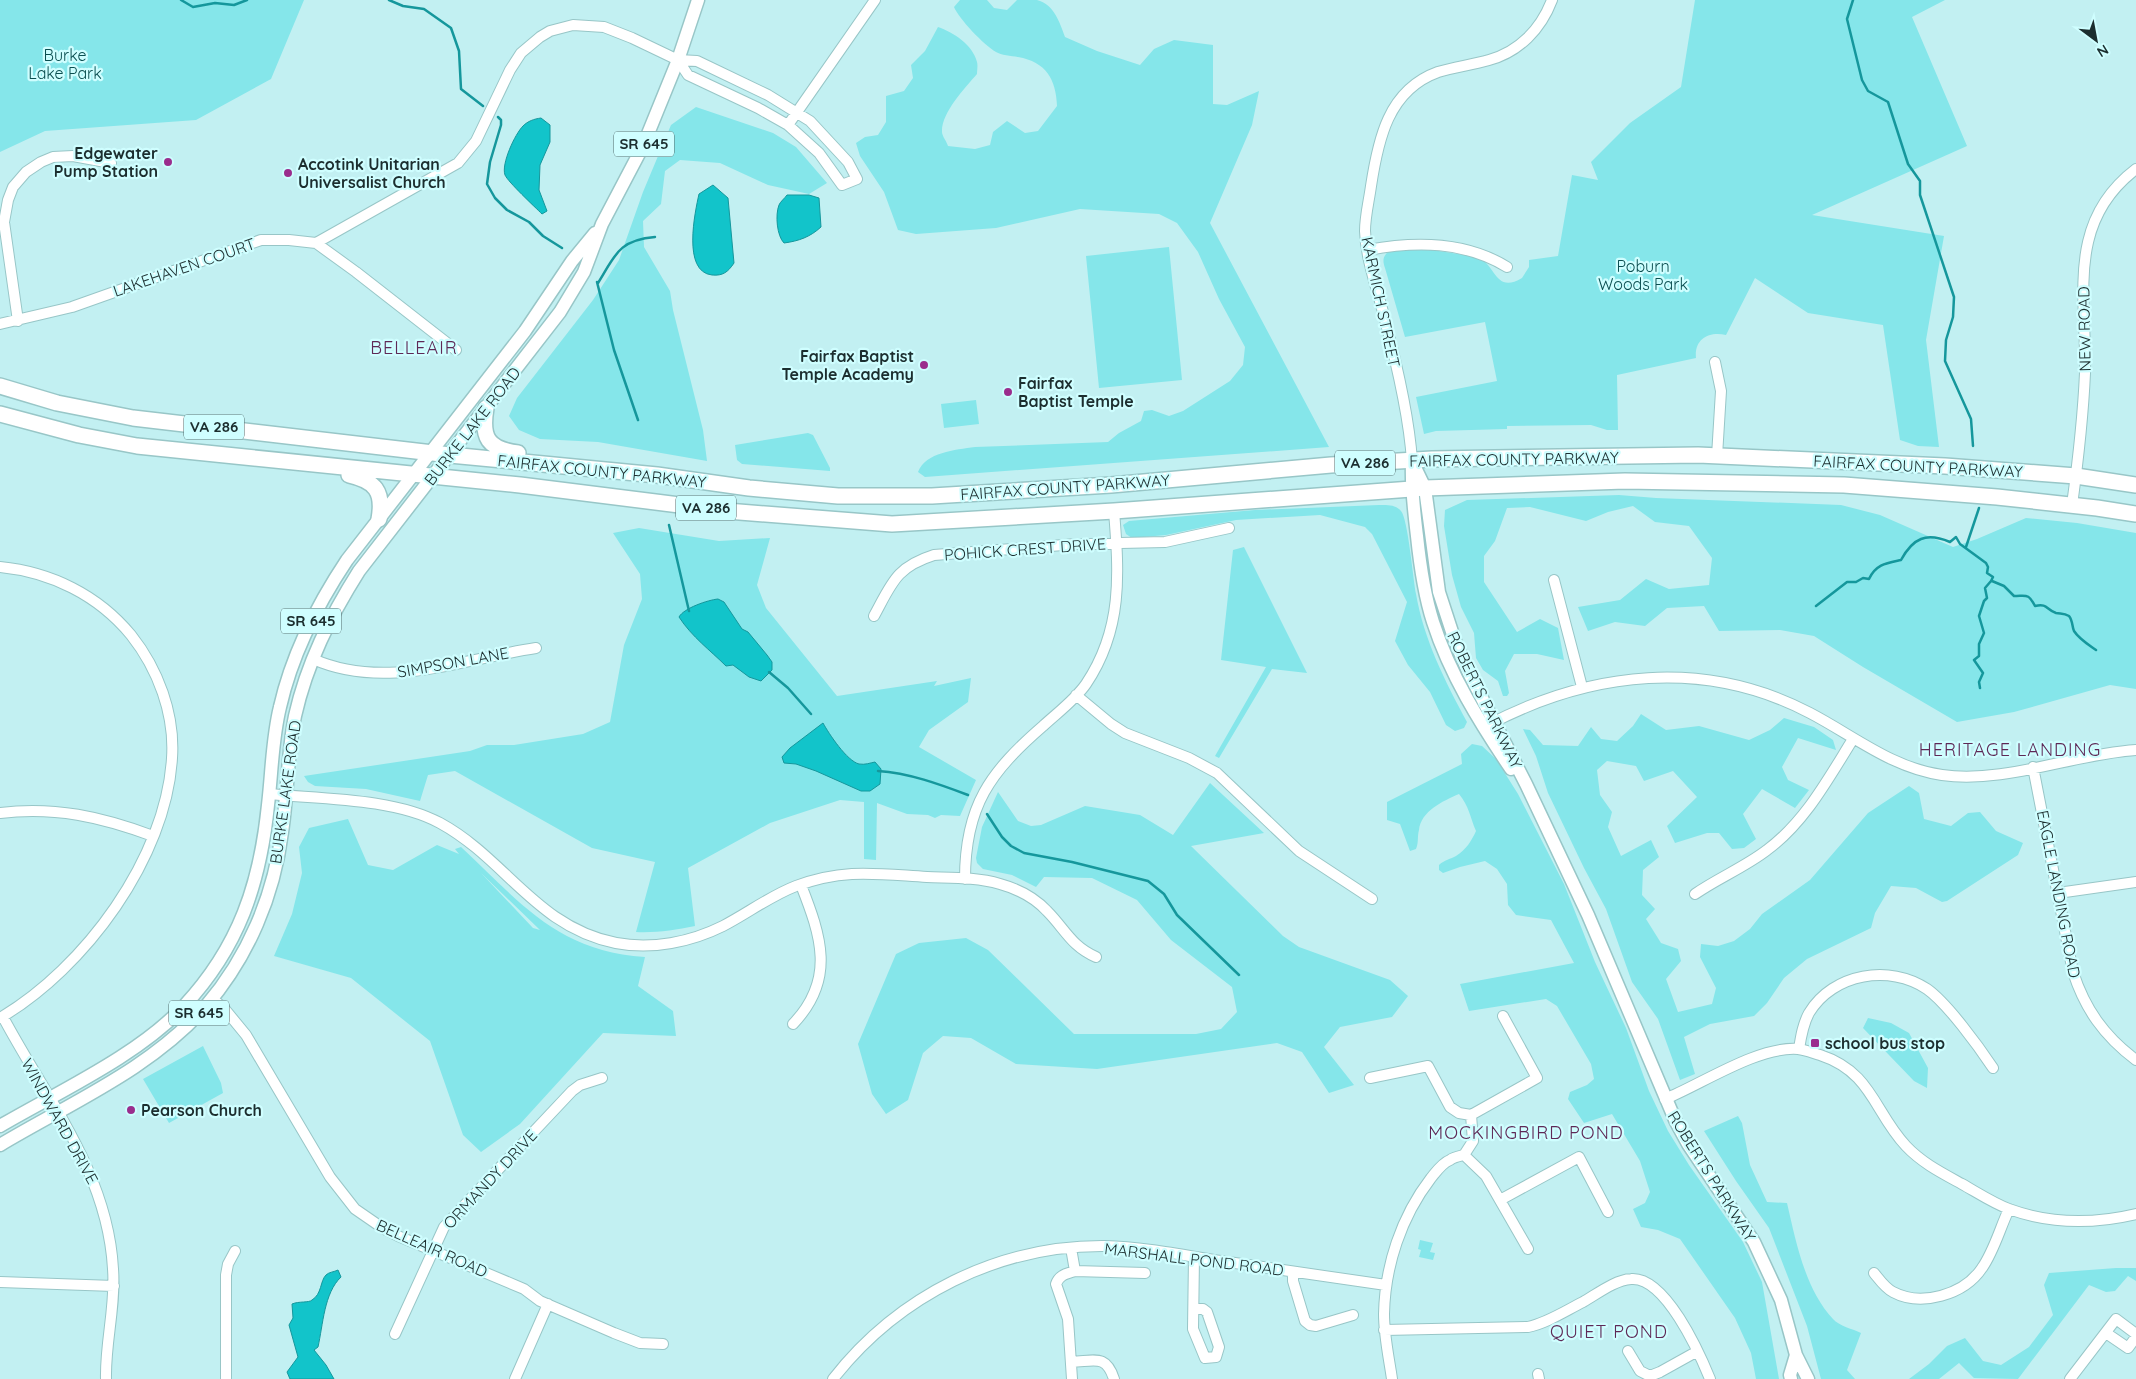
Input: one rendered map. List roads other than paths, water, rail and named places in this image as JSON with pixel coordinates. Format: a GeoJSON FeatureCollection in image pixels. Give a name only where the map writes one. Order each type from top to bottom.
{"type":"FeatureCollection","features":[{"type":"Feature","properties":{"kind":"highway","name":"FAIRFAX COUNTY PARKWAY"},"geometry":{"type":"LineString","coordinates":[[0,386],[57,402],[133,418],[450,455],[657,475],[749,488],[838,496],[899,497],[1111,485],[1304,468],[1412,461],[1717,456],[1945,466],[2076,476],[2136,485]]}},
{"type":"Feature","properties":{"kind":"highway"},"geometry":{"type":"LineString","coordinates":[[486,408],[483,426],[486,436],[496,448],[570,466]]}},
{"type":"Feature","properties":{"kind":"highway","name":"FAIRFAX COUNTY PARKWAY"},"geometry":{"type":"LineString","coordinates":[[0,414],[100,440],[137,446],[520,485],[727,511],[892,524],[1114,511],[1418,488],[1625,481],[1844,485],[1997,497],[2136,514]]}},
{"type":"Feature","properties":{"kind":"highway"},"geometry":{"type":"LineString","coordinates":[[296,463],[366,480],[374,486],[380,495],[379,519]]}},
{"type":"Feature","properties":{"kind":"main road","name":"BURKE LAKE ROAD"},"geometry":{"type":"LineString","coordinates":[[0,1145],[156,1052],[187,1025],[212,998],[239,959],[261,916],[277,861],[286,796],[290,744],[296,715],[319,642],[337,606],[359,572],[560,312],[584,272],[602,224],[643,146],[678,60],[698,0]]}},
{"type":"Feature","properties":{"kind":"main road","name":"BURKE LAKE ROAD"},"geometry":{"type":"LineString","coordinates":[[0,1126],[146,1040],[183,1007],[211,973],[236,932],[255,885],[261,859],[270,794],[274,743],[280,708],[305,633],[324,594],[347,560],[526,330],[572,261],[602,224]]}},
{"type":"Feature","properties":{"kind":"main road","name":"ROBERTS PARKWAY"},"geometry":{"type":"LineString","coordinates":[[1412,461],[1418,488],[1424,590],[1432,621],[1448,662],[1526,784],[1614,974],[1665,1099],[1688,1144],[1754,1242],[1781,1300],[1796,1355],[1808,1379]]}},
{"type":"Feature","properties":{"kind":"main road","name":"ROBERTS PARKWAY"},"geometry":{"type":"LineString","coordinates":[[1791,1379],[1790,1375],[1796,1355]]}},
{"type":"Feature","properties":{"kind":"street"},"geometry":{"type":"LineString","coordinates":[[788,125],[875,0]]}},
{"type":"Feature","properties":{"kind":"street","name":"KARMICH STREET"},"geometry":{"type":"LineString","coordinates":[[1412,461],[1411,442],[1392,346],[1372,273],[1365,232],[1376,153],[1383,128],[1402,96],[1426,77],[1451,68],[1499,57],[1517,47],[1533,33],[1552,0]]}},
{"type":"Feature","properties":{"kind":"street"},"geometry":{"type":"LineString","coordinates":[[316,243],[458,163],[476,141],[516,60],[530,44],[550,31],[573,25],[586,24],[604,27],[678,60],[697,61],[768,95],[810,121],[848,162],[857,178],[842,185],[819,153],[788,125],[758,108],[688,75],[678,60]]}},
{"type":"Feature","properties":{"kind":"street"},"geometry":{"type":"LineString","coordinates":[[18,321],[4,222],[8,200],[13,187],[26,172],[53,157],[73,156],[111,163]]}},
{"type":"Feature","properties":{"kind":"street","name":"NEW ROAD"},"geometry":{"type":"LineString","coordinates":[[2072,505],[2083,420],[2086,349],[2083,272],[2086,245],[2099,211],[2108,196],[2136,169]]}},
{"type":"Feature","properties":{"kind":"street","name":"LAKEHAVEN COURT"},"geometry":{"type":"LineString","coordinates":[[0,324],[72,307],[261,240],[289,240],[316,243],[456,350]]}},
{"type":"Feature","properties":{"kind":"street"},"geometry":{"type":"LineString","coordinates":[[1368,250],[1412,244],[1439,245],[1480,253],[1507,267]]}},
{"type":"Feature","properties":{"kind":"street"},"geometry":{"type":"LineString","coordinates":[[1715,362],[1721,391],[1717,456]]}},
{"type":"Feature","properties":{"kind":"street"},"geometry":{"type":"LineString","coordinates":[[965,879],[965,860],[969,830],[987,786],[1007,758],[1086,685],[1112,631],[1117,589],[1114,511]]}},
{"type":"Feature","properties":{"kind":"street","name":"POHICK CREST DRIVE"},"geometry":{"type":"LineString","coordinates":[[874,616],[893,582],[902,571],[916,561],[934,555],[1116,543],[1165,542],[1229,528]]}},
{"type":"Feature","properties":{"kind":"street"},"geometry":{"type":"LineString","coordinates":[[0,567],[27,571],[48,577],[84,594],[114,617],[126,629],[144,654],[164,698],[172,741],[171,772],[168,789],[153,836],[128,888],[99,930],[83,948],[50,980],[1,1017]]}},
{"type":"Feature","properties":{"kind":"street"},"geometry":{"type":"LineString","coordinates":[[1554,580],[1582,687]]}},
{"type":"Feature","properties":{"kind":"street","name":"SIMPSON LANE"},"geometry":{"type":"LineString","coordinates":[[313,659],[344,670],[385,674],[420,671],[536,648]]}},
{"type":"Feature","properties":{"kind":"street"},"geometry":{"type":"LineString","coordinates":[[1489,725],[1531,705],[1582,687],[1650,677],[1721,682],[1762,692],[1786,701],[1824,720],[1853,739],[1897,762],[1941,775],[1976,776],[2136,750]]}},
{"type":"Feature","properties":{"kind":"street"},"geometry":{"type":"LineString","coordinates":[[1076,696],[1125,733],[1189,758],[1217,773],[1299,851],[1372,900]]}},
{"type":"Feature","properties":{"kind":"street"},"geometry":{"type":"LineString","coordinates":[[1695,894],[1756,858],[1778,841],[1815,800],[1853,739]]}},
{"type":"Feature","properties":{"kind":"street","name":"EAGLE LANDING ROAD"},"geometry":{"type":"LineString","coordinates":[[2033,768],[2072,972],[2081,996],[2101,1028],[2136,1060]]}},
{"type":"Feature","properties":{"kind":"street"},"geometry":{"type":"LineString","coordinates":[[270,794],[382,805],[407,810],[429,818],[472,844],[555,918],[587,934],[619,943],[657,945],[696,937],[724,925],[768,900],[800,885],[831,876],[858,873],[965,879],[998,883],[1026,894],[1045,909],[1076,946],[1096,957]]}},
{"type":"Feature","properties":{"kind":"street"},"geometry":{"type":"LineString","coordinates":[[0,813],[32,810],[74,813],[119,823],[153,836]]}},
{"type":"Feature","properties":{"kind":"street"},"geometry":{"type":"LineString","coordinates":[[2058,893],[2136,882]]}},
{"type":"Feature","properties":{"kind":"street"},"geometry":{"type":"LineString","coordinates":[[793,1024],[813,999],[820,968],[820,942],[812,914],[800,885]]}},
{"type":"Feature","properties":{"kind":"street"},"geometry":{"type":"LineString","coordinates":[[1798,1049],[1806,1018],[1815,1005],[1828,992],[1843,983],[1859,978],[1882,975],[1898,976],[1919,984],[1938,998],[1993,1068]]}},
{"type":"Feature","properties":{"kind":"street","name":"BELLEAIR ROAD"},"geometry":{"type":"LineString","coordinates":[[212,998],[228,1012],[246,1035],[330,1177],[347,1200],[363,1215],[384,1229],[524,1289],[532,1296],[548,1304],[640,1343],[663,1344]]}},
{"type":"Feature","properties":{"kind":"street"},"geometry":{"type":"LineString","coordinates":[[1370,1078],[1428,1066],[1450,1107],[1459,1113],[1471,1115],[1537,1078],[1503,1016]]}},
{"type":"Feature","properties":{"kind":"street","name":"WINDWARD DRIVE"},"geometry":{"type":"LineString","coordinates":[[1,1017],[58,1111],[88,1168],[102,1204],[112,1248],[114,1286],[106,1379]]}},
{"type":"Feature","properties":{"kind":"street"},"geometry":{"type":"LineString","coordinates":[[1665,1099],[1757,1056],[1783,1050],[1798,1049],[1826,1057],[1855,1075],[1871,1092],[1896,1134],[1919,1159],[2009,1209],[2040,1217],[2077,1221],[2108,1220],[2136,1214]]}},
{"type":"Feature","properties":{"kind":"street","name":"ORMANDY DRIVE"},"geometry":{"type":"LineString","coordinates":[[395,1334],[444,1227],[572,1090],[580,1085],[602,1078]]}},
{"type":"Feature","properties":{"kind":"street"},"geometry":{"type":"LineString","coordinates":[[1392,1379],[1384,1330],[1386,1285],[1394,1250],[1405,1221],[1415,1202],[1442,1165],[1449,1160],[1464,1155],[1473,1141],[1471,1115]]}},
{"type":"Feature","properties":{"kind":"street"},"geometry":{"type":"LineString","coordinates":[[1464,1155],[1486,1176],[1528,1250]]}},
{"type":"Feature","properties":{"kind":"street"},"geometry":{"type":"LineString","coordinates":[[1500,1200],[1579,1157],[1608,1212]]}},
{"type":"Feature","properties":{"kind":"street"},"geometry":{"type":"LineString","coordinates":[[1874,1273],[1890,1290],[1910,1297],[1932,1298],[1956,1290],[1971,1281],[1989,1258],[2009,1209]]}},
{"type":"Feature","properties":{"kind":"street","name":"MARSHALL POND ROAD"},"geometry":{"type":"LineString","coordinates":[[833,1379],[858,1349],[891,1319],[945,1284],[1003,1261],[1040,1252],[1104,1246],[1132,1248],[1386,1285]]}},
{"type":"Feature","properties":{"kind":"street"},"geometry":{"type":"LineString","coordinates":[[1071,1248],[1075,1271]]}},
{"type":"Feature","properties":{"kind":"street"},"geometry":{"type":"LineString","coordinates":[[226,1379],[226,1275],[228,1264],[235,1251]]}},
{"type":"Feature","properties":{"kind":"street"},"geometry":{"type":"LineString","coordinates":[[1194,1257],[1195,1309]]}},
{"type":"Feature","properties":{"kind":"street"},"geometry":{"type":"LineString","coordinates":[[1072,1379],[1068,1319],[1056,1284],[1058,1279],[1064,1274],[1075,1271],[1145,1273]]}},
{"type":"Feature","properties":{"kind":"street"},"geometry":{"type":"LineString","coordinates":[[1293,1272],[1293,1281],[1305,1321],[1310,1325],[1316,1326],[1353,1315]]}},
{"type":"Feature","properties":{"kind":"street"},"geometry":{"type":"LineString","coordinates":[[1384,1330],[1528,1327],[1548,1321],[1622,1281],[1640,1279],[1650,1284],[1659,1292],[1684,1326],[1710,1379]]}},
{"type":"Feature","properties":{"kind":"street"},"geometry":{"type":"LineString","coordinates":[[0,1282],[114,1286]]}},
{"type":"Feature","properties":{"kind":"street"},"geometry":{"type":"LineString","coordinates":[[515,1379],[548,1304]]}},
{"type":"Feature","properties":{"kind":"street"},"geometry":{"type":"LineString","coordinates":[[2070,1379],[2116,1319],[2136,1335],[2128,1348],[2106,1333]]}},
{"type":"Feature","properties":{"kind":"street"},"geometry":{"type":"LineString","coordinates":[[1628,1351],[1640,1372],[1650,1376],[1696,1352]]}},
{"type":"Feature","properties":{"kind":"street"},"geometry":{"type":"LineString","coordinates":[[1072,1362],[1101,1361],[1106,1363],[1110,1366],[1114,1379]]}},
{"type":"Feature","properties":{"kind":"waterway"},"geometry":{"type":"LineString","coordinates":[[181,0],[193,7],[215,3],[234,5],[247,0]]}},
{"type":"Feature","properties":{"kind":"waterway"},"geometry":{"type":"LineString","coordinates":[[389,0],[403,6],[424,9],[451,28],[459,51],[461,89],[483,106]]}},
{"type":"Feature","properties":{"kind":"waterway"},"geometry":{"type":"LineString","coordinates":[[1853,0],[1847,19],[1862,80],[1868,91],[1888,102],[1908,164],[1920,181],[1920,195],[1954,297],[1953,317],[1946,340],[1945,361],[1971,419],[1973,446]]}},
{"type":"Feature","properties":{"kind":"waterway"},"geometry":{"type":"LineString","coordinates":[[498,117],[501,120],[501,125],[490,162],[487,184],[495,198],[507,210],[529,222],[543,236],[562,248]]}},
{"type":"Feature","properties":{"kind":"waterway"},"geometry":{"type":"LineString","coordinates":[[598,283],[614,257],[625,246],[633,242],[655,237]]}},
{"type":"Feature","properties":{"kind":"waterway"},"geometry":{"type":"LineString","coordinates":[[597,282],[614,350],[638,420]]}},
{"type":"Feature","properties":{"kind":"waterway"},"geometry":{"type":"LineString","coordinates":[[1966,547],[1979,508]]}},
{"type":"Feature","properties":{"kind":"waterway"},"geometry":{"type":"LineString","coordinates":[[669,525],[689,611]]}},
{"type":"Feature","properties":{"kind":"waterway"},"geometry":{"type":"LineString","coordinates":[[1816,606],[1847,582],[1856,582],[1863,578],[1869,579],[1879,567],[1901,560],[1910,546],[1921,539],[1934,538],[1950,542],[1956,537],[1960,544],[1986,563],[1988,567],[1987,573],[1993,577],[1985,588],[1987,598],[1984,601],[1979,616],[1984,633],[1979,644],[1979,656],[1974,660],[1983,673],[1979,682],[1980,688]]}},
{"type":"Feature","properties":{"kind":"waterway"},"geometry":{"type":"LineString","coordinates":[[1992,581],[2004,586],[2014,596],[2029,597],[2035,606],[2042,605],[2053,612],[2066,614],[2069,616],[2076,634],[2096,650]]}},
{"type":"Feature","properties":{"kind":"waterway"},"geometry":{"type":"LineString","coordinates":[[769,672],[788,688],[811,714]]}},
{"type":"Feature","properties":{"kind":"waterway"},"geometry":{"type":"LineString","coordinates":[[878,771],[935,783],[968,795]]}},
{"type":"Feature","properties":{"kind":"waterway"},"geometry":{"type":"LineString","coordinates":[[987,814],[1002,837],[1011,846],[1024,853],[1072,862],[1148,881],[1164,894],[1177,915],[1239,975]]}},
{"type":"Feature","properties":{"kind":"place","name":"Edgewater Pump Station"},"geometry":{"type":"Point","coordinates":[168,162]}},
{"type":"Feature","properties":{"kind":"place","name":"Accotink Unitarian Universalist Church"},"geometry":{"type":"Point","coordinates":[288,173]}},
{"type":"Feature","properties":{"kind":"place","name":"Fairfax Baptist Temple Academy"},"geometry":{"type":"Point","coordinates":[924,365]}},
{"type":"Feature","properties":{"kind":"place","name":"Fairfax Baptist Temple"},"geometry":{"type":"Point","coordinates":[1008,392]}},
{"type":"Feature","properties":{"kind":"place","name":"school bus stop"},"geometry":{"type":"Point","coordinates":[1815,1043]}},
{"type":"Feature","properties":{"kind":"place","name":"Pearson Church"},"geometry":{"type":"Point","coordinates":[131,1110]}},
{"type":"Feature","properties":{"kind":"district","name":"BELLEAIR"},"geometry":{"type":"Point","coordinates":[414,348]}},
{"type":"Feature","properties":{"kind":"district","name":"HERITAGE LANDING"},"geometry":{"type":"Point","coordinates":[2010,750]}},
{"type":"Feature","properties":{"kind":"district","name":"MOCKINGBIRD POND"},"geometry":{"type":"Point","coordinates":[1526,1133]}},
{"type":"Feature","properties":{"kind":"district","name":"QUIET POND"},"geometry":{"type":"Point","coordinates":[1609,1332]}},
{"type":"Feature","properties":{"kind":"park label","name":"Burke Lake Park"},"geometry":{"type":"Point","coordinates":[65,64]}},
{"type":"Feature","properties":{"kind":"park label","name":"Poburn Woods Park"},"geometry":{"type":"Point","coordinates":[1643,275]}}]}
